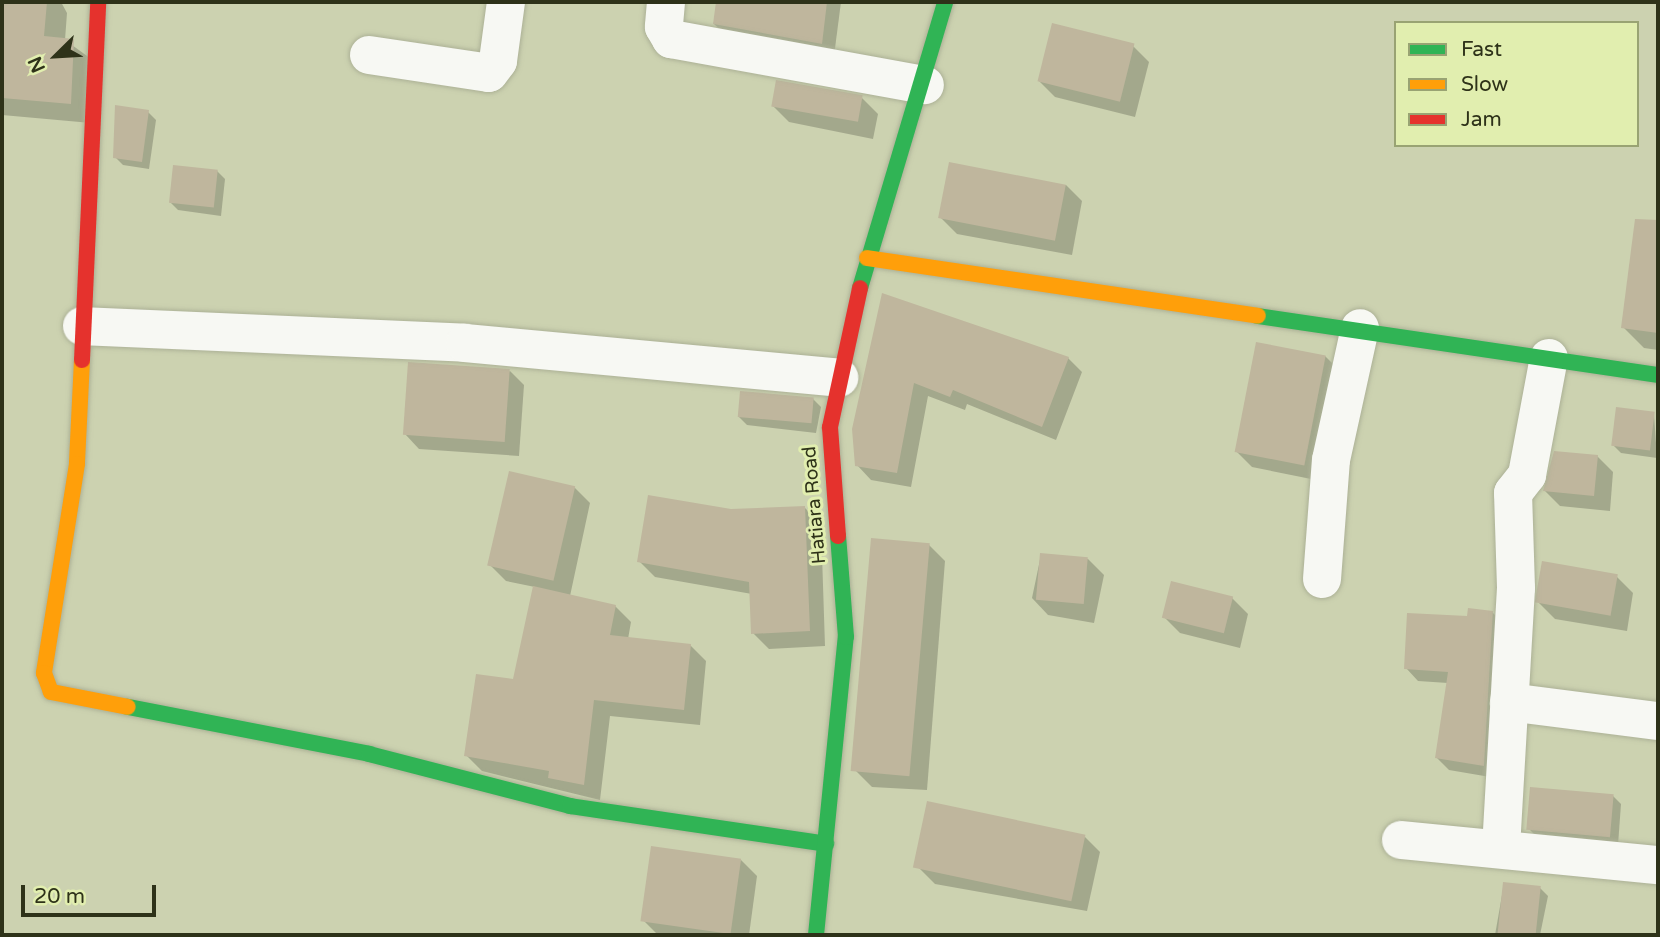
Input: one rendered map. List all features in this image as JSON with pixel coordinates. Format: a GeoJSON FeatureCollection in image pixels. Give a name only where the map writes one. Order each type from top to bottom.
{"type":"FeatureCollection","features":[{"type":"Feature","properties":{"kind":"street"},"geometry":{"type":"LineString","coordinates":[[99,2],[74,486],[44,673],[51,692],[380,757],[570,806],[826,844]]}},
{"type":"Feature","properties":{"kind":"street"},"geometry":{"type":"LineString","coordinates":[[369,55],[489,73],[498,61],[506,2]]}},
{"type":"Feature","properties":{"kind":"street"},"geometry":{"type":"LineString","coordinates":[[666,2],[664,27],[671,39],[925,85]]}},
{"type":"Feature","properties":{"kind":"street","name":"Hatiara Road"},"geometry":{"type":"LineString","coordinates":[[816,935],[846,637],[831,462],[839,378],[867,258],[925,85],[945,2]]}},
{"type":"Feature","properties":{"kind":"street"},"geometry":{"type":"LineString","coordinates":[[867,258],[1360,328],[1658,375]]}},
{"type":"Feature","properties":{"kind":"street"},"geometry":{"type":"LineString","coordinates":[[82,326],[465,343],[839,378]]}},
{"type":"Feature","properties":{"kind":"street"},"geometry":{"type":"LineString","coordinates":[[1322,579],[1331,460],[1360,328]]}},
{"type":"Feature","properties":{"kind":"street"},"geometry":{"type":"LineString","coordinates":[[1501,848],[1516,588],[1513,493],[1527,475],[1549,358]]}},
{"type":"Feature","properties":{"kind":"street"},"geometry":{"type":"LineString","coordinates":[[1509,702],[1658,721]]}},
{"type":"Feature","properties":{"kind":"street"},"geometry":{"type":"LineString","coordinates":[[1401,840],[1658,864]]}},
{"type":"Feature","properties":{"kind":"building"},"geometry":{"type":"Polygon","coordinates":[[[2,2],[47,2],[44,36],[74,39],[71,104],[2,98],[2,2]]]}},
{"type":"Feature","properties":{"kind":"building"},"geometry":{"type":"Polygon","coordinates":[[[716,2],[827,2],[822,44],[713,24],[716,2]]]}},
{"type":"Feature","properties":{"kind":"building"},"geometry":{"type":"Polygon","coordinates":[[[1052,23],[1134,44],[1120,102],[1037,81],[1052,23]]]}},
{"type":"Feature","properties":{"kind":"building"},"geometry":{"type":"Polygon","coordinates":[[[776,80],[863,95],[858,122],[771,107],[776,80]]]}},
{"type":"Feature","properties":{"kind":"building"},"geometry":{"type":"Polygon","coordinates":[[[115,105],[149,110],[142,162],[113,158],[115,105]]]}},
{"type":"Feature","properties":{"kind":"building"},"geometry":{"type":"Polygon","coordinates":[[[949,162],[1066,185],[1055,241],[938,218],[949,162]]]}},
{"type":"Feature","properties":{"kind":"building"},"geometry":{"type":"Polygon","coordinates":[[[173,165],[218,170],[214,207],[169,203],[173,165]]]}},
{"type":"Feature","properties":{"kind":"building"},"geometry":{"type":"Polygon","coordinates":[[[1635,219],[1658,220],[1658,333],[1621,328],[1635,219]]]}},
{"type":"Feature","properties":{"kind":"building"},"geometry":{"type":"Polygon","coordinates":[[[882,293],[1069,357],[1042,427],[953,390],[950,397],[914,383],[897,473],[855,466],[852,429],[882,293]]]}},
{"type":"Feature","properties":{"kind":"building"},"geometry":{"type":"Polygon","coordinates":[[[1256,342],[1326,356],[1304,465],[1235,452],[1256,342]]]}},
{"type":"Feature","properties":{"kind":"building"},"geometry":{"type":"Polygon","coordinates":[[[408,362],[510,369],[505,442],[403,435],[408,362]]]}},
{"type":"Feature","properties":{"kind":"building"},"geometry":{"type":"Polygon","coordinates":[[[740,391],[814,397],[811,423],[738,417],[740,391]]]}},
{"type":"Feature","properties":{"kind":"building"},"geometry":{"type":"Polygon","coordinates":[[[1616,407],[1655,412],[1650,450],[1611,446],[1616,407]]]}},
{"type":"Feature","properties":{"kind":"building"},"geometry":{"type":"Polygon","coordinates":[[[1554,451],[1598,455],[1594,496],[1543,491],[1554,451]]]}},
{"type":"Feature","properties":{"kind":"building"},"geometry":{"type":"Polygon","coordinates":[[[509,471],[575,486],[553,581],[487,566],[509,471]]]}},
{"type":"Feature","properties":{"kind":"building"},"geometry":{"type":"Polygon","coordinates":[[[648,495],[731,509],[805,506],[810,631],[751,634],[749,582],[637,562],[648,495]]]}},
{"type":"Feature","properties":{"kind":"building"},"geometry":{"type":"Polygon","coordinates":[[[871,538],[930,543],[909,776],[851,771],[871,538]]]}},
{"type":"Feature","properties":{"kind":"building"},"geometry":{"type":"Polygon","coordinates":[[[1040,553],[1088,557],[1084,604],[1036,600],[1040,553]]]}},
{"type":"Feature","properties":{"kind":"building"},"geometry":{"type":"Polygon","coordinates":[[[1542,561],[1618,574],[1611,616],[1535,602],[1542,561]]]}},
{"type":"Feature","properties":{"kind":"building"},"geometry":{"type":"Polygon","coordinates":[[[1171,581],[1233,596],[1224,633],[1162,618],[1171,581]]]}},
{"type":"Feature","properties":{"kind":"building"},"geometry":{"type":"Polygon","coordinates":[[[533,586],[616,605],[610,635],[691,644],[684,710],[594,700],[584,785],[548,778],[549,771],[464,756],[476,674],[513,679],[533,586]]]}},
{"type":"Feature","properties":{"kind":"building"},"geometry":{"type":"Polygon","coordinates":[[[1468,608],[1493,611],[1484,766],[1435,758],[1448,672],[1404,669],[1407,613],[1467,616],[1468,608]]]}},
{"type":"Feature","properties":{"kind":"building"},"geometry":{"type":"Polygon","coordinates":[[[1530,787],[1614,794],[1610,837],[1526,830],[1530,787]]]}},
{"type":"Feature","properties":{"kind":"building"},"geometry":{"type":"Polygon","coordinates":[[[927,801],[1085,835],[1071,901],[913,868],[927,801]]]}},
{"type":"Feature","properties":{"kind":"building"},"geometry":{"type":"Polygon","coordinates":[[[651,846],[741,859],[731,934],[640,921],[651,846]]]}},
{"type":"Feature","properties":{"kind":"building"},"geometry":{"type":"Polygon","coordinates":[[[1503,882],[1541,886],[1536,935],[1497,935],[1503,882]]]}},
{"type":"Feature","properties":{"kind":"traffic: fast"},"geometry":{"type":"LineString","coordinates":[[860,288],[945,2]]}},
{"type":"Feature","properties":{"kind":"traffic: fast"},"geometry":{"type":"LineString","coordinates":[[1258,316],[1658,375]]}},
{"type":"Feature","properties":{"kind":"traffic: fast"},"geometry":{"type":"LineString","coordinates":[[816,935],[846,637],[838,536]]}},
{"type":"Feature","properties":{"kind":"traffic: fast"},"geometry":{"type":"LineString","coordinates":[[128,707],[369,754],[570,806],[826,844]]}},
{"type":"Feature","properties":{"kind":"traffic: slow"},"geometry":{"type":"LineString","coordinates":[[867,258],[1258,316]]}},
{"type":"Feature","properties":{"kind":"traffic: slow"},"geometry":{"type":"LineString","coordinates":[[82,360],[77,464],[44,673],[51,692],[128,707]]}},
{"type":"Feature","properties":{"kind":"traffic: jam"},"geometry":{"type":"LineString","coordinates":[[82,360],[98,2]]}},
{"type":"Feature","properties":{"kind":"traffic: jam"},"geometry":{"type":"LineString","coordinates":[[838,536],[830,427],[860,288]]}}]}
